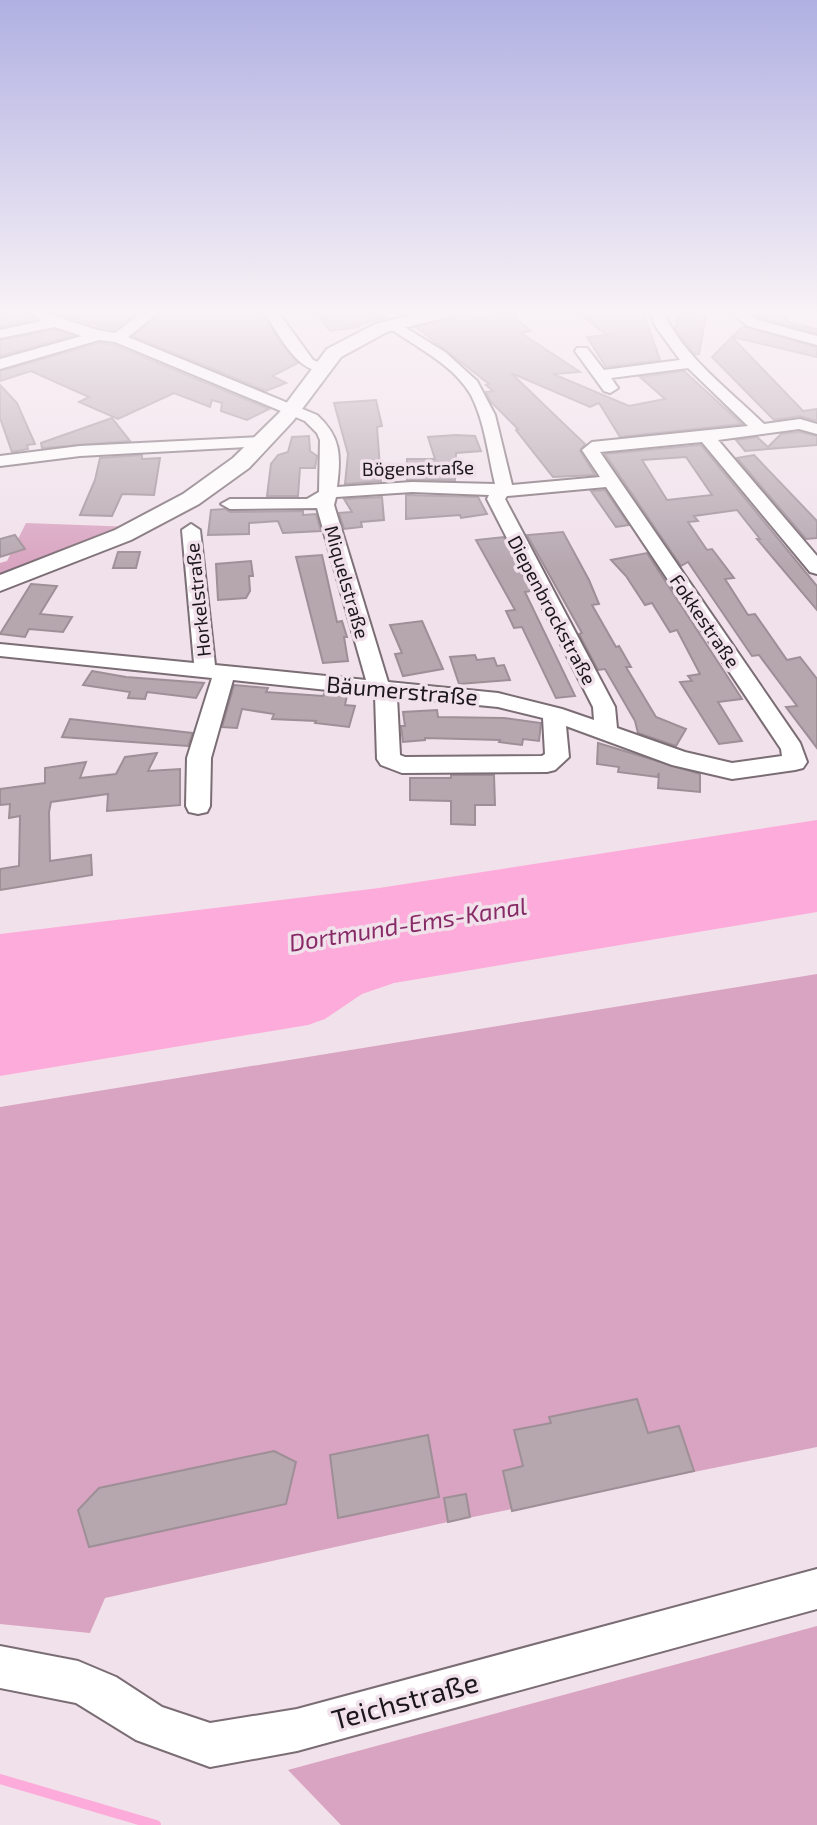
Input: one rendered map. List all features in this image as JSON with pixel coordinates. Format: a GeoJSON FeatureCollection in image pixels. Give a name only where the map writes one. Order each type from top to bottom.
{"type":"FeatureCollection","features":[{"type":"Feature","properties":{"kind":"main road"},"geometry":{"type":"LineString","coordinates":[[0,584],[72,558],[187,502],[242,463],[301,397]]}},
{"type":"Feature","properties":{"kind":"street"},"geometry":{"type":"LineString","coordinates":[[269,397],[293,409]]}},
{"type":"Feature","properties":{"kind":"street","name":"Diepenbrockstraße"},"geometry":{"type":"LineString","coordinates":[[479,397],[503,484],[496,499],[500,512],[604,707],[606,733]]}},
{"type":"Feature","properties":{"kind":"street"},"geometry":{"type":"LineString","coordinates":[[728,397],[759,428]]}},
{"type":"Feature","properties":{"kind":"street","name":"Miquelstraße"},"geometry":{"type":"LineString","coordinates":[[293,409],[311,418],[326,432],[330,447],[330,493],[325,505],[383,690],[389,759],[402,765],[547,764],[557,757],[554,714]]}},
{"type":"Feature","properties":{"kind":"street"},"geometry":{"type":"LineString","coordinates":[[706,437],[800,424],[814,427]]}},
{"type":"Feature","properties":{"kind":"street"},"geometry":{"type":"LineString","coordinates":[[706,437],[817,568]]}},
{"type":"Feature","properties":{"kind":"street","name":"Fokkestraße"},"geometry":{"type":"LineString","coordinates":[[706,437],[598,446],[590,450],[792,748],[795,762]]}},
{"type":"Feature","properties":{"kind":"street"},"geometry":{"type":"LineString","coordinates":[[0,461],[80,451],[261,442]]}},
{"type":"Feature","properties":{"kind":"street","name":"Bögenstraße"},"geometry":{"type":"LineString","coordinates":[[230,504],[310,503],[330,493],[412,487],[523,491],[610,481]]}},
{"type":"Feature","properties":{"kind":"street","name":"Horkelstraße"},"geometry":{"type":"LineString","coordinates":[[191,530],[215,671]]}},
{"type":"Feature","properties":{"kind":"street","name":"Bäumerstraße"},"geometry":{"type":"LineString","coordinates":[[0,649],[498,700],[554,714],[680,760],[732,771],[795,762]]}},
{"type":"Feature","properties":{"kind":"street"},"geometry":{"type":"LineString","coordinates":[[198,806],[199,758],[215,671]]}},
{"type":"Feature","properties":{"kind":"street","name":"Teichstraße"},"geometry":{"type":"LineString","coordinates":[[0,1667],[78,1682],[101,1692],[151,1725],[210,1745],[297,1730],[817,1589]]}},
{"type":"Feature","properties":{"kind":"shaded area"},"geometry":{"type":"Polygon","coordinates":[[[26,523],[134,527],[0,584],[0,563],[7,561],[26,523]]]}},
{"type":"Feature","properties":{"kind":"shaded area"},"geometry":{"type":"Polygon","coordinates":[[[817,974],[817,1447],[448,1522],[105,1598],[90,1633],[0,1624],[0,1107],[817,974]]]}},
{"type":"Feature","properties":{"kind":"shaded area"},"geometry":{"type":"Polygon","coordinates":[[[817,1626],[817,1825],[341,1825],[288,1770],[817,1626]]]}},
{"type":"Feature","properties":{"kind":"water","name":"Dortmund-Ems-Kanal"},"geometry":{"type":"Polygon","coordinates":[[[817,820],[817,912],[394,983],[362,994],[325,1019],[308,1025],[0,1076],[0,934],[379,888],[817,820]]]}},
{"type":"Feature","properties":{"kind":"building"},"geometry":{"type":"Polygon","coordinates":[[[0,397],[11,397],[17,403],[35,444],[27,445],[28,449],[12,452],[0,418],[0,397]]]}},
{"type":"Feature","properties":{"kind":"building"},"geometry":{"type":"Polygon","coordinates":[[[89,397],[165,397],[118,419],[79,402],[89,397]]]}},
{"type":"Feature","properties":{"kind":"building"},"geometry":{"type":"Polygon","coordinates":[[[185,397],[240,397],[269,409],[247,420],[221,411],[222,403],[212,400],[210,407],[185,397]]]}},
{"type":"Feature","properties":{"kind":"building"},"geometry":{"type":"Polygon","coordinates":[[[489,397],[536,397],[585,444],[580,451],[595,475],[553,477],[516,430],[518,429],[489,397]]]}},
{"type":"Feature","properties":{"kind":"building"},"geometry":{"type":"Polygon","coordinates":[[[567,397],[608,397],[629,406],[665,399],[663,397],[713,397],[742,424],[620,437],[599,403],[590,407],[567,397]]]}},
{"type":"Feature","properties":{"kind":"building"},"geometry":{"type":"Polygon","coordinates":[[[752,397],[790,397],[803,411],[817,409],[817,421],[800,416],[774,420],[752,397]]]}},
{"type":"Feature","properties":{"kind":"building"},"geometry":{"type":"Polygon","coordinates":[[[376,400],[382,426],[377,427],[381,481],[345,484],[348,454],[334,403],[376,400]]]}},
{"type":"Feature","properties":{"kind":"building"},"geometry":{"type":"Polygon","coordinates":[[[112,418],[130,441],[42,448],[41,443],[112,418]]]}},
{"type":"Feature","properties":{"kind":"building"},"geometry":{"type":"Polygon","coordinates":[[[799,432],[817,436],[817,445],[745,451],[736,440],[757,437],[768,447],[781,434],[799,432]]]}},
{"type":"Feature","properties":{"kind":"building"},"geometry":{"type":"Polygon","coordinates":[[[309,436],[310,451],[317,456],[315,468],[300,468],[298,496],[267,496],[271,464],[278,455],[288,452],[292,437],[309,436]]]}},
{"type":"Feature","properties":{"kind":"building"},"geometry":{"type":"Polygon","coordinates":[[[475,436],[481,451],[456,453],[455,480],[407,480],[407,459],[435,459],[428,437],[475,436]]]}},
{"type":"Feature","properties":{"kind":"building"},"geometry":{"type":"Polygon","coordinates":[[[701,445],[817,586],[817,610],[757,539],[760,539],[737,510],[694,516],[698,521],[688,522],[707,550],[712,549],[734,578],[725,579],[748,615],[755,614],[787,660],[800,657],[817,679],[817,748],[786,707],[797,706],[759,655],[752,656],[688,562],[681,566],[605,454],[701,445]],[[686,457],[642,460],[667,500],[712,495],[686,457]]]}},
{"type":"Feature","properties":{"kind":"building"},"geometry":{"type":"Polygon","coordinates":[[[142,455],[142,459],[160,458],[154,495],[122,494],[112,516],[80,515],[95,480],[100,458],[142,455]]]}},
{"type":"Feature","properties":{"kind":"building"},"geometry":{"type":"Polygon","coordinates":[[[754,455],[817,521],[817,538],[806,539],[737,458],[754,455]]]}},
{"type":"Feature","properties":{"kind":"building"},"geometry":{"type":"Polygon","coordinates":[[[605,490],[629,525],[616,527],[591,491],[605,490]]]}},
{"type":"Feature","properties":{"kind":"building"},"geometry":{"type":"Polygon","coordinates":[[[406,495],[478,497],[487,514],[461,518],[460,515],[406,519],[406,495]]]}},
{"type":"Feature","properties":{"kind":"building"},"geometry":{"type":"Polygon","coordinates":[[[382,497],[384,520],[361,522],[362,527],[344,529],[339,513],[352,512],[344,499],[382,497]]]}},
{"type":"Feature","properties":{"kind":"building"},"geometry":{"type":"Polygon","coordinates":[[[225,509],[230,512],[303,511],[303,515],[316,514],[321,531],[283,533],[278,521],[249,523],[249,534],[208,535],[211,510],[225,509]]]}},
{"type":"Feature","properties":{"kind":"building"},"geometry":{"type":"Polygon","coordinates":[[[563,532],[599,604],[592,605],[631,667],[626,667],[656,717],[686,729],[676,746],[638,733],[635,721],[605,669],[598,670],[579,634],[582,633],[527,535],[563,532]]]}},
{"type":"Feature","properties":{"kind":"building"},"geometry":{"type":"Polygon","coordinates":[[[15,535],[25,549],[0,557],[0,539],[15,535]]]}},
{"type":"Feature","properties":{"kind":"building"},"geometry":{"type":"Polygon","coordinates":[[[504,537],[531,591],[525,592],[575,696],[556,698],[522,627],[514,628],[506,611],[515,610],[476,540],[504,537]]]}},
{"type":"Feature","properties":{"kind":"building"},"geometry":{"type":"Polygon","coordinates":[[[118,552],[140,552],[136,568],[113,568],[118,552]]]}},
{"type":"Feature","properties":{"kind":"building"},"geometry":{"type":"Polygon","coordinates":[[[647,553],[742,699],[718,702],[742,741],[719,744],[680,682],[692,681],[688,676],[700,674],[677,630],[670,632],[652,603],[645,605],[626,576],[611,560],[647,553]]]}},
{"type":"Feature","properties":{"kind":"building"},"geometry":{"type":"Polygon","coordinates":[[[322,555],[337,622],[342,621],[347,637],[344,637],[348,661],[323,663],[296,557],[322,555]]]}},
{"type":"Feature","properties":{"kind":"building"},"geometry":{"type":"Polygon","coordinates":[[[251,561],[253,576],[249,576],[250,591],[246,598],[218,600],[216,564],[251,561]]]}},
{"type":"Feature","properties":{"kind":"building"},"geometry":{"type":"Polygon","coordinates":[[[31,584],[57,586],[40,614],[72,617],[63,632],[29,629],[25,637],[0,634],[31,584]]]}},
{"type":"Feature","properties":{"kind":"building"},"geometry":{"type":"Polygon","coordinates":[[[422,621],[443,669],[403,676],[395,654],[402,653],[390,625],[422,621]]]}},
{"type":"Feature","properties":{"kind":"building"},"geometry":{"type":"Polygon","coordinates":[[[475,655],[477,660],[494,658],[497,666],[504,665],[510,680],[459,684],[450,657],[475,655]]]}},
{"type":"Feature","properties":{"kind":"building"},"geometry":{"type":"Polygon","coordinates":[[[92,671],[126,677],[204,683],[196,698],[147,692],[145,699],[128,698],[130,692],[83,685],[92,671]]]}},
{"type":"Feature","properties":{"kind":"building"},"geometry":{"type":"Polygon","coordinates":[[[234,685],[268,688],[266,692],[323,696],[325,692],[347,695],[345,705],[355,706],[349,727],[315,723],[316,721],[272,719],[274,714],[242,709],[237,728],[222,727],[234,685]]]}},
{"type":"Feature","properties":{"kind":"building"},"geometry":{"type":"Polygon","coordinates":[[[437,710],[438,717],[504,718],[541,723],[539,741],[523,739],[522,745],[499,742],[500,740],[425,738],[403,742],[403,712],[437,710]]]}},
{"type":"Feature","properties":{"kind":"building"},"geometry":{"type":"Polygon","coordinates":[[[70,719],[192,735],[188,746],[62,737],[70,719]]]}},
{"type":"Feature","properties":{"kind":"building"},"geometry":{"type":"Polygon","coordinates":[[[598,743],[700,774],[700,792],[658,788],[659,773],[657,777],[618,772],[619,767],[597,764],[598,743]]]}},
{"type":"Feature","properties":{"kind":"building"},"geometry":{"type":"Polygon","coordinates":[[[157,753],[148,771],[180,769],[180,805],[107,811],[108,794],[51,802],[50,861],[91,855],[92,875],[0,890],[0,869],[19,866],[20,816],[9,818],[10,804],[0,805],[0,789],[45,783],[45,768],[86,762],[80,778],[116,774],[125,757],[157,753]]]}},
{"type":"Feature","properties":{"kind":"building"},"geometry":{"type":"Polygon","coordinates":[[[451,775],[494,775],[495,805],[475,805],[475,825],[451,824],[451,801],[410,800],[410,778],[451,778],[451,775]]]}},
{"type":"Feature","properties":{"kind":"building"},"geometry":{"type":"Polygon","coordinates":[[[637,1399],[648,1433],[679,1426],[694,1471],[512,1511],[503,1471],[523,1466],[514,1430],[551,1423],[549,1417],[637,1399]]]}},
{"type":"Feature","properties":{"kind":"building"},"geometry":{"type":"Polygon","coordinates":[[[428,1435],[439,1497],[338,1518],[330,1455],[428,1435]]]}},
{"type":"Feature","properties":{"kind":"building"},"geometry":{"type":"Polygon","coordinates":[[[274,1451],[296,1462],[286,1504],[89,1547],[78,1510],[99,1488],[274,1451]]]}},
{"type":"Feature","properties":{"kind":"building"},"geometry":{"type":"Polygon","coordinates":[[[466,1494],[470,1517],[448,1522],[444,1498],[466,1494]]]}},
{"type":"Feature","properties":{"kind":"waterway"},"geometry":{"type":"LineString","coordinates":[[0,1779],[156,1825]]}}]}
